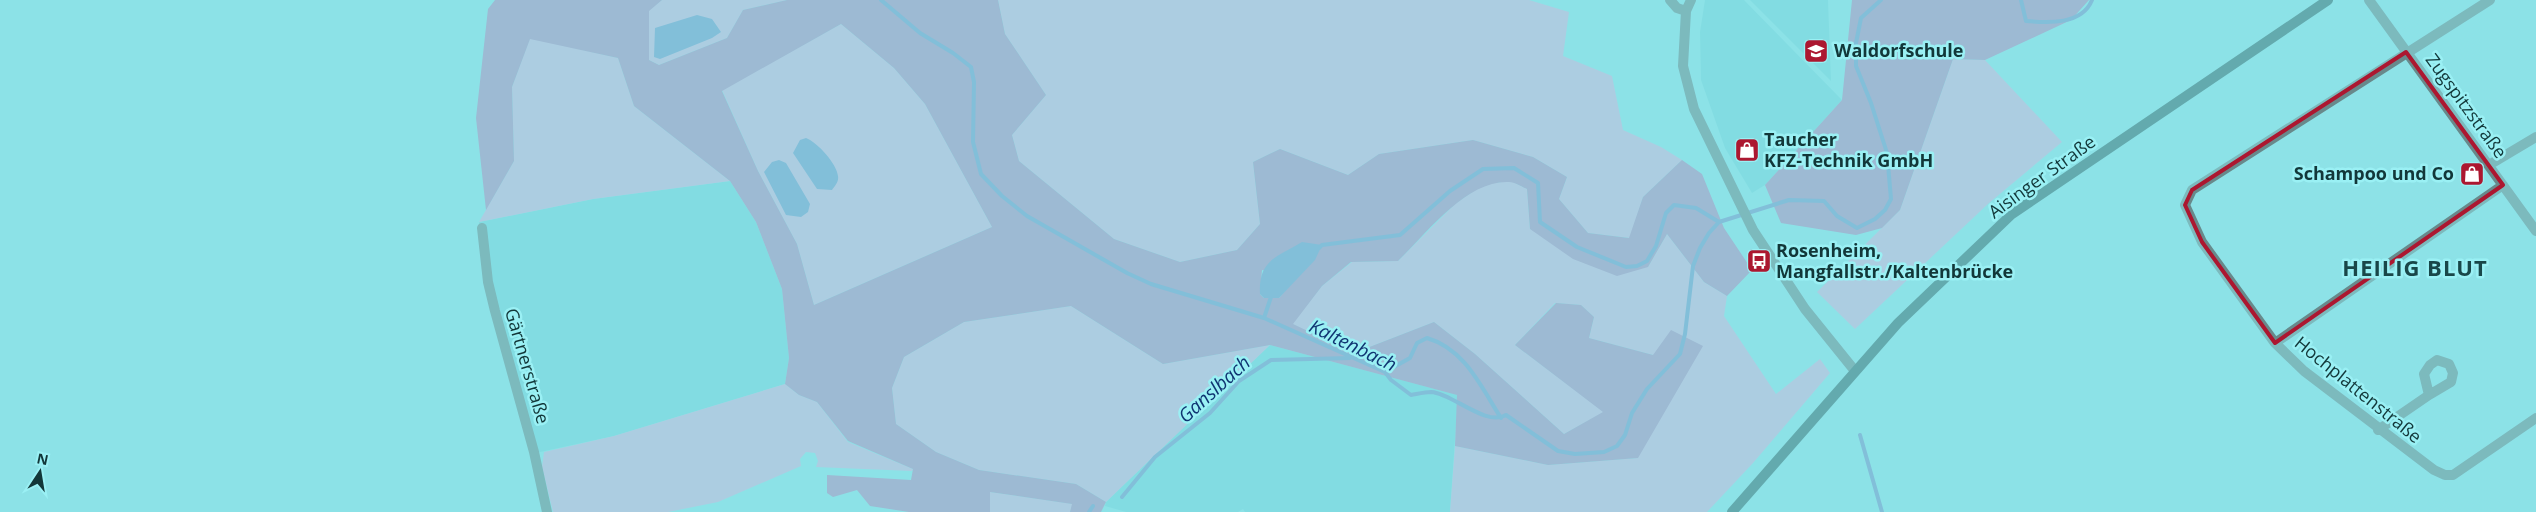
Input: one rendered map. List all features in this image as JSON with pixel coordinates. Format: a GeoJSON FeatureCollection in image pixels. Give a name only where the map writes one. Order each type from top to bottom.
{"type":"FeatureCollection","features":[{"type":"Feature","properties":{"kind":"main road","name":"Aisinger Straße"},"geometry":{"type":"LineString","coordinates":[[1732,512],[1898,323],[2012,214],[2328,0]]}},
{"type":"Feature","properties":{"kind":"street"},"geometry":{"type":"LineString","coordinates":[[1670,0],[1677,8],[1686,10]]}},
{"type":"Feature","properties":{"kind":"street"},"geometry":{"type":"LineString","coordinates":[[1691,0],[1686,10],[1683,66],[1694,109],[1753,230],[1805,309],[1855,371]]}},
{"type":"Feature","properties":{"kind":"street","name":"Zugspitzstraße"},"geometry":{"type":"LineString","coordinates":[[2369,0],[2536,231]]}},
{"type":"Feature","properties":{"kind":"street","name":"Hochplattenstraße"},"geometry":{"type":"LineString","coordinates":[[2490,0],[2192,190],[2185,205],[2202,242],[2275,343],[2304,371],[2378,430],[2434,470],[2445,475],[2453,475],[2536,418]]}},
{"type":"Feature","properties":{"kind":"street"},"geometry":{"type":"LineString","coordinates":[[2489,165],[2536,137]]}},
{"type":"Feature","properties":{"kind":"street"},"geometry":{"type":"LineString","coordinates":[[2275,343],[2503,185]]}},
{"type":"Feature","properties":{"kind":"street","name":"Gärtnerstraße"},"geometry":{"type":"LineString","coordinates":[[482,228],[493,301],[534,452],[547,512]]}},
{"type":"Feature","properties":{"kind":"street"},"geometry":{"type":"LineString","coordinates":[[2378,430],[2429,395]]}},
{"type":"Feature","properties":{"kind":"highlighted area"},"geometry":{"type":"Polygon","coordinates":[[[2406,52],[2503,185],[2275,343],[2202,242],[2185,205],[2192,190],[2406,52]]]}},
{"type":"Feature","properties":{"kind":"shaded area"},"geometry":{"type":"Polygon","coordinates":[[[495,0],[662,0],[649,11],[649,60],[659,65],[727,38],[743,10],[787,0],[998,0],[1005,34],[1046,95],[1012,135],[1019,161],[1114,239],[1180,262],[1237,250],[1260,224],[1253,162],[1280,149],[1348,175],[1379,154],[1473,140],[1533,157],[1567,177],[1559,199],[1588,233],[1629,238],[1643,197],[1682,160],[1702,174],[1724,228],[1752,270],[1727,296],[1704,282],[1667,234],[1648,267],[1617,276],[1573,259],[1530,229],[1527,189],[1509,182],[1493,184],[1463,199],[1448,210],[1398,261],[1351,262],[1322,286],[1293,324],[1354,353],[1434,322],[1475,354],[1564,434],[1603,412],[1515,345],[1556,303],[1581,305],[1594,317],[1589,338],[1653,355],[1671,330],[1703,346],[1638,458],[1548,465],[1455,446],[1457,395],[1270,345],[1163,364],[1071,306],[964,322],[904,357],[892,388],[896,424],[936,452],[979,470],[1076,484],[1106,502],[1101,512],[1070,512],[1072,504],[990,492],[990,512],[909,512],[870,506],[857,490],[833,497],[827,493],[827,475],[911,480],[913,469],[848,441],[817,402],[799,395],[785,384],[789,358],[782,289],[756,222],[730,181],[634,106],[618,58],[530,39],[512,87],[514,161],[486,210],[476,118],[488,9],[495,0]],[[841,24],[722,91],[758,171],[797,244],[814,305],[992,227],[925,104],[894,68],[841,24]],[[1262,270],[1260,294],[1264,298],[1279,298],[1296,278],[1262,270]]]}},
{"type":"Feature","properties":{"kind":"shaded area"},"geometry":{"type":"Polygon","coordinates":[[[662,0],[787,0],[743,10],[727,38],[659,65],[649,60],[649,10],[662,0]]]}},
{"type":"Feature","properties":{"kind":"shaded area"},"geometry":{"type":"Polygon","coordinates":[[[998,0],[1529,0],[1569,12],[1563,56],[1612,76],[1623,130],[1661,147],[1682,160],[1643,197],[1630,238],[1588,233],[1559,199],[1567,177],[1533,157],[1473,140],[1379,154],[1348,175],[1280,149],[1253,162],[1260,224],[1237,250],[1180,262],[1114,239],[1019,161],[1012,135],[1046,95],[1005,34],[998,0]]]}},
{"type":"Feature","properties":{"kind":"shaded area"},"geometry":{"type":"Polygon","coordinates":[[[1705,0],[1744,0],[1842,100],[1765,185],[1752,193],[1725,148],[1701,80],[1700,32],[1705,0]]]}},
{"type":"Feature","properties":{"kind":"shaded area","name":"Waldorfschule"},"geometry":{"type":"Polygon","coordinates":[[[1750,0],[1828,0],[1831,81],[1750,0]]]}},
{"type":"Feature","properties":{"kind":"shaded area"},"geometry":{"type":"Polygon","coordinates":[[[1852,0],[2089,0],[2071,20],[1985,60],[1953,59],[1900,210],[1882,228],[1856,235],[1781,223],[1765,185],[1842,100],[1852,0]]]}},
{"type":"Feature","properties":{"kind":"shaded area"},"geometry":{"type":"Polygon","coordinates":[[[697,15],[712,19],[721,32],[712,38],[660,59],[654,57],[655,28],[697,15]]]}},
{"type":"Feature","properties":{"kind":"shaded area"},"geometry":{"type":"Polygon","coordinates":[[[841,24],[894,68],[925,104],[992,227],[814,305],[797,244],[758,171],[722,90],[841,24]]]}},
{"type":"Feature","properties":{"kind":"shaded area"},"geometry":{"type":"Polygon","coordinates":[[[530,38],[618,58],[634,106],[730,181],[593,199],[479,222],[514,161],[512,87],[530,38]]]}},
{"type":"Feature","properties":{"kind":"shaded area"},"geometry":{"type":"Polygon","coordinates":[[[1953,59],[1985,60],[2062,142],[1989,203],[1855,329],[1817,292],[1900,210],[1953,59]]]}},
{"type":"Feature","properties":{"kind":"shaded area"},"geometry":{"type":"Polygon","coordinates":[[[806,138],[821,149],[837,171],[838,178],[832,190],[817,189],[793,153],[800,140],[806,138]]]}},
{"type":"Feature","properties":{"kind":"shaded area"},"geometry":{"type":"Polygon","coordinates":[[[779,160],[786,163],[810,204],[808,212],[801,217],[786,215],[764,172],[772,162],[779,160]]]}},
{"type":"Feature","properties":{"kind":"shaded area"},"geometry":{"type":"Polygon","coordinates":[[[730,181],[756,222],[782,289],[789,358],[785,384],[614,436],[531,454],[485,282],[479,222],[593,199],[730,181]]]}},
{"type":"Feature","properties":{"kind":"shaded area"},"geometry":{"type":"Polygon","coordinates":[[[1511,181],[1527,189],[1530,229],[1648,267],[1667,234],[1704,282],[1727,296],[1724,316],[1776,394],[1820,359],[1830,373],[1753,463],[1707,512],[1450,512],[1455,446],[1548,465],[1638,458],[1653,355],[1589,338],[1594,317],[1581,305],[1555,303],[1515,345],[1604,412],[1564,434],[1475,354],[1434,322],[1354,353],[1292,324],[1322,286],[1352,262],[1398,261],[1455,204],[1484,184],[1511,181]]]}},
{"type":"Feature","properties":{"kind":"shaded area"},"geometry":{"type":"Polygon","coordinates":[[[1302,242],[1322,245],[1315,260],[1279,298],[1264,298],[1260,294],[1260,283],[1266,267],[1277,256],[1302,242]]]}},
{"type":"Feature","properties":{"kind":"shaded area"},"geometry":{"type":"Polygon","coordinates":[[[1071,306],[1163,364],[1270,345],[1106,502],[1076,484],[979,470],[936,452],[896,424],[892,388],[904,357],[964,322],[1071,306]]]}},
{"type":"Feature","properties":{"kind":"shaded area"},"geometry":{"type":"Polygon","coordinates":[[[1270,345],[1458,395],[1450,512],[1245,512],[1243,509],[1238,512],[1126,512],[1105,506],[1106,502],[1270,345]]]}},
{"type":"Feature","properties":{"kind":"shaded area"},"geometry":{"type":"Polygon","coordinates":[[[785,384],[799,395],[817,402],[848,442],[913,469],[912,471],[816,467],[818,461],[815,453],[806,452],[800,459],[801,466],[718,502],[668,512],[553,512],[542,467],[544,452],[614,436],[785,384]]]}},
{"type":"Feature","properties":{"kind":"shaded area"},"geometry":{"type":"Polygon","coordinates":[[[990,492],[1073,504],[1070,512],[990,512],[990,492]]]}},
{"type":"Feature","properties":{"kind":"waterway","name":"Kaltenbach"},"geometry":{"type":"LineString","coordinates":[[881,0],[920,33],[953,53],[971,67],[974,82],[973,142],[981,174],[1002,196],[1027,216],[1127,273],[1151,284],[1264,318],[1385,372],[1391,380],[1411,395],[1431,392],[1449,398],[1489,417],[1506,415],[1558,451],[1575,454],[1604,452],[1617,446],[1625,435],[1632,413],[1647,389],[1680,354],[1685,334],[1693,266],[1700,248],[1709,233],[1719,222],[1789,200],[1824,201],[1837,216],[1857,228],[1875,219],[1885,210],[1891,199],[1887,153],[1871,103],[1856,66],[1856,43],[1861,18],[1881,0]]}},
{"type":"Feature","properties":{"kind":"waterway","name":"Kaltenbach"},"geometry":{"type":"LineString","coordinates":[[2021,0],[2026,21],[2044,22],[2064,21],[2073,18],[2081,14],[2092,0]]}},
{"type":"Feature","properties":{"kind":"waterway"},"geometry":{"type":"LineString","coordinates":[[1319,248],[1322,245],[1400,235],[1450,191],[1483,169],[1514,168],[1538,183],[1540,222],[1577,247],[1626,267],[1637,266],[1647,261],[1656,246],[1666,213],[1674,205],[1696,208],[1719,222]]}},
{"type":"Feature","properties":{"kind":"waterway"},"geometry":{"type":"LineString","coordinates":[[1264,318],[1272,294]]}},
{"type":"Feature","properties":{"kind":"waterway"},"geometry":{"type":"LineString","coordinates":[[1385,372],[1410,358],[1417,343],[1427,338],[1440,343],[1462,360],[1471,371],[1501,418]]}},
{"type":"Feature","properties":{"kind":"waterway","name":"Ganslbach"},"geometry":{"type":"LineString","coordinates":[[1122,497],[1155,457],[1210,413],[1239,381],[1271,360],[1350,358]]}},
{"type":"Feature","properties":{"kind":"waterway"},"geometry":{"type":"LineString","coordinates":[[1860,435],[1882,512]]}},
{"type":"Feature","properties":{"kind":"waterway","name":"Ganslbach"},"geometry":{"type":"LineString","coordinates":[[1089,512],[1093,506]]}},
{"type":"Feature","properties":{"kind":"place","name":"Waldorfschule"},"geometry":{"type":"Point","coordinates":[1816,51]}},
{"type":"Feature","properties":{"kind":"place","name":"Taucher KFZ-Technik GmbH"},"geometry":{"type":"Point","coordinates":[1747,150]}},
{"type":"Feature","properties":{"kind":"place","name":"Schampoo und Co"},"geometry":{"type":"Point","coordinates":[2472,174]}},
{"type":"Feature","properties":{"kind":"place","name":"Rosenheim, Mangfallstr./Kaltenbrücke"},"geometry":{"type":"Point","coordinates":[1759,261]}},
{"type":"Feature","properties":{"kind":"district","name":"HEILIG BLUT"},"geometry":{"type":"Point","coordinates":[2415,268]}}]}
